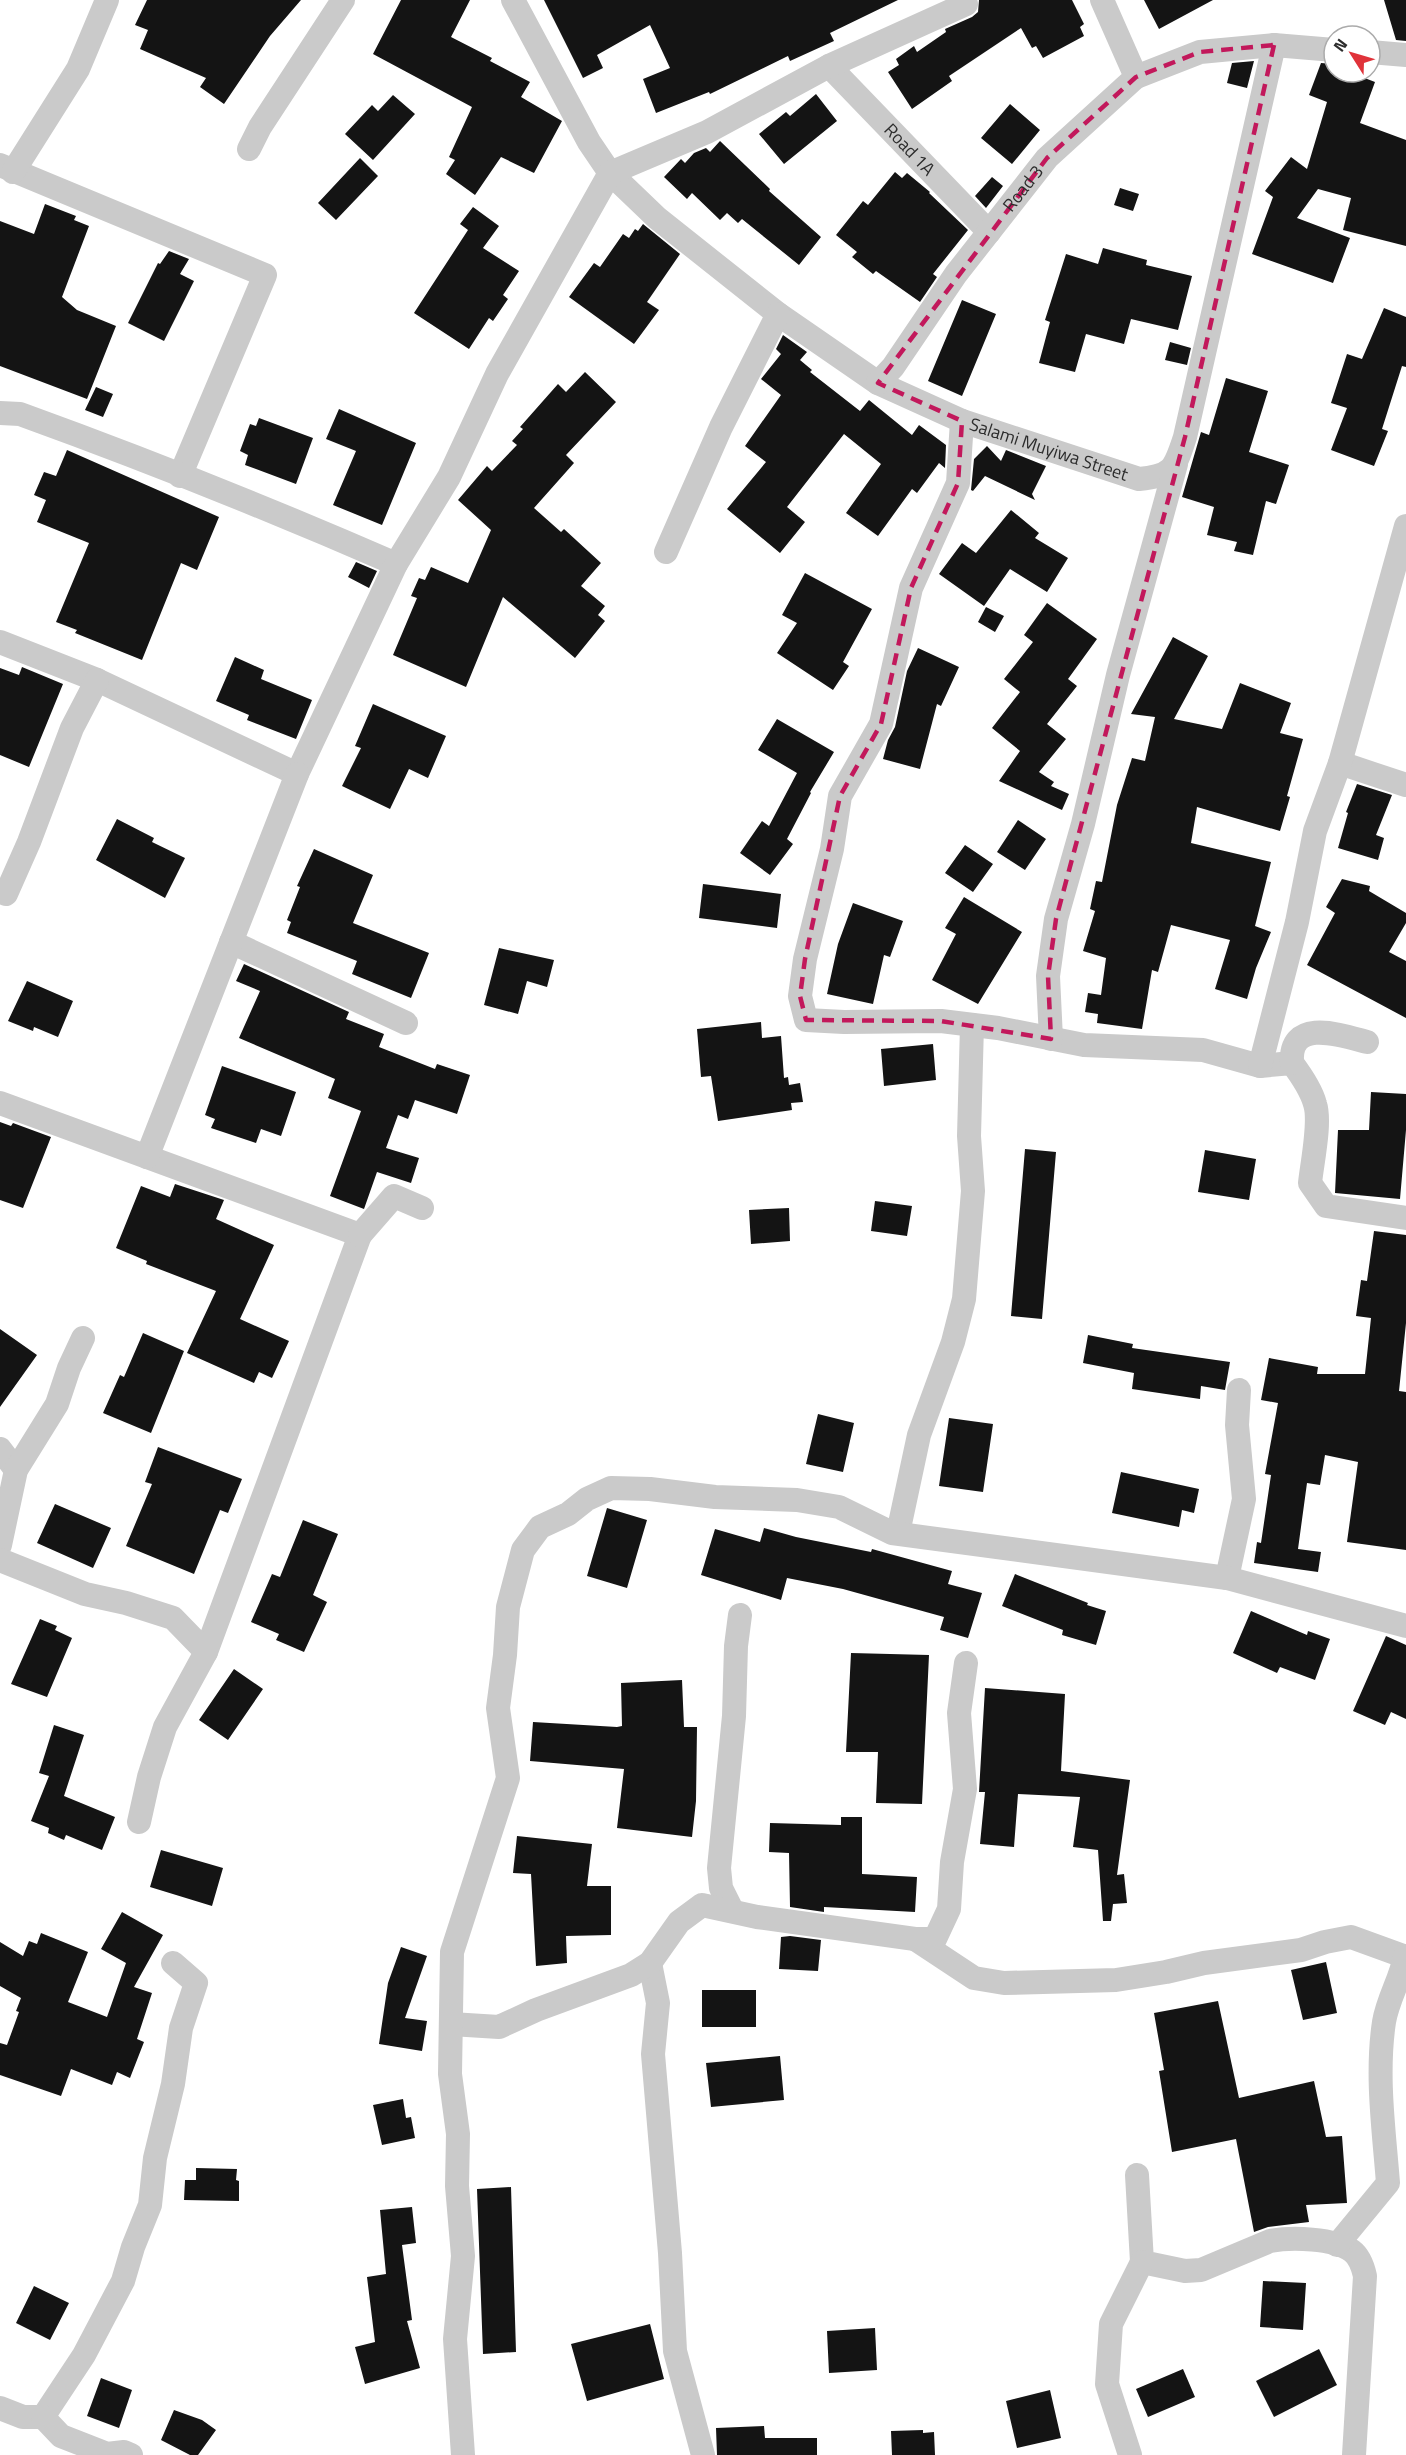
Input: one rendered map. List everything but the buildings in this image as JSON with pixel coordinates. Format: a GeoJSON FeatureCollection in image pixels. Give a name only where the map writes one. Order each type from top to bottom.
{"type":"FeatureCollection","features":[{"type":"Feature","properties":{"kind":"street"},"geometry":{"type":"LineString","coordinates":[[107,0],[78,69],[6,168],[265,275],[180,476]]}},
{"type":"Feature","properties":{"kind":"street"},"geometry":{"type":"LineString","coordinates":[[249,149],[260,127],[343,0]]}},
{"type":"Feature","properties":{"kind":"street","name":"Salami Muyiwa Street"},"geometry":{"type":"LineString","coordinates":[[513,0],[589,142],[610,173],[657,218],[778,314],[878,383],[962,421],[1139,478],[1160,477],[1176,464]]}},
{"type":"Feature","properties":{"kind":"street"},"geometry":{"type":"LineString","coordinates":[[1102,0],[1136,78]]}},
{"type":"Feature","properties":{"kind":"street"},"geometry":{"type":"LineString","coordinates":[[147,1157],[297,774],[396,564],[449,477],[497,374],[610,173],[707,132],[829,66],[966,4]]}},
{"type":"Feature","properties":{"kind":"street"},"geometry":{"type":"LineString","coordinates":[[1051,1039],[1048,976],[1056,919],[1083,824],[1118,675],[1185,437],[1274,45]]}},
{"type":"Feature","properties":{"kind":"street","name":"Road 3"},"geometry":{"type":"LineString","coordinates":[[878,383],[892,367],[956,274],[1047,158],[1136,78],[1200,52],[1274,45],[1322,49]]}},
{"type":"Feature","properties":{"kind":"street"},"geometry":{"type":"LineString","coordinates":[[1382,53],[1406,55]]}},
{"type":"Feature","properties":{"kind":"street","name":"Road 1A"},"geometry":{"type":"LineString","coordinates":[[829,66],[989,232]]}},
{"type":"Feature","properties":{"kind":"street"},"geometry":{"type":"LineString","coordinates":[[666,552],[721,427],[778,314]]}},
{"type":"Feature","properties":{"kind":"street"},"geometry":{"type":"LineString","coordinates":[[0,413],[20,414],[133,455],[180,476],[290,518],[396,564]]}},
{"type":"Feature","properties":{"kind":"street"},"geometry":{"type":"LineString","coordinates":[[962,421],[958,483],[911,588],[881,724],[840,796],[832,849],[805,959],[800,996],[806,1020],[941,1021],[1113,1048],[1203,1050],[1260,1066],[1292,1064]]}},
{"type":"Feature","properties":{"kind":"street"},"geometry":{"type":"LineString","coordinates":[[1260,1066],[1297,922],[1315,831],[1340,763],[1406,526]]}},
{"type":"Feature","properties":{"kind":"street"},"geometry":{"type":"LineString","coordinates":[[0,642],[97,680],[297,774]]}},
{"type":"Feature","properties":{"kind":"street"},"geometry":{"type":"LineString","coordinates":[[2,900],[29,843],[72,728],[97,680]]}},
{"type":"Feature","properties":{"kind":"street"},"geometry":{"type":"LineString","coordinates":[[1340,763],[1406,785]]}},
{"type":"Feature","properties":{"kind":"street"},"geometry":{"type":"LineString","coordinates":[[231,942],[406,1023]]}},
{"type":"Feature","properties":{"kind":"street"},"geometry":{"type":"LineString","coordinates":[[898,1533],[919,1436],[954,1342],[964,1299],[973,1191],[969,1136],[972,1025]]}},
{"type":"Feature","properties":{"kind":"street"},"geometry":{"type":"LineString","coordinates":[[1367,1042],[1324,1032],[1309,1032],[1291,1052],[1292,1064],[1304,1079],[1316,1105],[1315,1142],[1310,1183],[1326,1206],[1406,1218]]}},
{"type":"Feature","properties":{"kind":"street"},"geometry":{"type":"LineString","coordinates":[[0,1103],[360,1235]]}},
{"type":"Feature","properties":{"kind":"street"},"geometry":{"type":"LineString","coordinates":[[139,1822],[149,1777],[165,1727],[206,1652],[360,1235],[394,1196],[422,1208]]}},
{"type":"Feature","properties":{"kind":"street"},"geometry":{"type":"LineString","coordinates":[[0,1545],[16,1470],[57,1404],[69,1368],[83,1338]]}},
{"type":"Feature","properties":{"kind":"street"},"geometry":{"type":"LineString","coordinates":[[1227,1578],[1244,1499],[1237,1425],[1239,1390]]}},
{"type":"Feature","properties":{"kind":"street"},"geometry":{"type":"LineString","coordinates":[[0,1449],[16,1470]]}},
{"type":"Feature","properties":{"kind":"street"},"geometry":{"type":"LineString","coordinates":[[463,2455],[455,2339],[463,2256],[457,2186],[458,2134],[450,2074],[452,1952],[508,1778],[498,1708],[508,1607],[523,1550],[540,1527],[568,1514],[587,1498],[611,1488],[715,1497],[797,1500],[839,1507],[892,1533],[1227,1578],[1406,1626]]}},
{"type":"Feature","properties":{"kind":"street"},"geometry":{"type":"LineString","coordinates":[[0,1560],[86,1594],[126,1603],[173,1618],[206,1652]]}},
{"type":"Feature","properties":{"kind":"street"},"geometry":{"type":"LineString","coordinates":[[732,1910],[721,1888],[719,1868],[734,1716],[735,1646],[740,1615]]}},
{"type":"Feature","properties":{"kind":"street"},"geometry":{"type":"LineString","coordinates":[[702,1905],[757,1917],[915,1939],[935,1939],[957,1909],[952,1862],[964,1789],[959,1713],[966,1663]]}},
{"type":"Feature","properties":{"kind":"street"},"geometry":{"type":"LineString","coordinates":[[451,2024],[499,2027],[536,2010],[631,1975],[650,1963],[679,1922],[702,1905],[711,1903],[721,1888]]}},
{"type":"Feature","properties":{"kind":"street"},"geometry":{"type":"LineString","coordinates":[[915,1939],[974,1978],[1004,1983],[1116,1980],[1204,1963],[1301,1950],[1324,1942],[1351,1937],[1405,1956],[1402,1973],[1389,1998],[1384,2023],[1382,2099],[1388,2183],[1337,2245]]}},
{"type":"Feature","properties":{"kind":"street"},"geometry":{"type":"LineString","coordinates":[[43,2417],[84,2355],[123,2281],[133,2247],[150,2205],[155,2158],[173,2084],[181,2028],[196,1983],[172,1963]]}},
{"type":"Feature","properties":{"kind":"street"},"geometry":{"type":"LineString","coordinates":[[650,1963],[658,2003],[653,2054],[670,2253],[675,2351],[703,2455]]}},
{"type":"Feature","properties":{"kind":"street"},"geometry":{"type":"LineString","coordinates":[[1130,2455],[1107,2384],[1111,2324],[1142,2262],[1137,2175]]}},
{"type":"Feature","properties":{"kind":"street"},"geometry":{"type":"LineString","coordinates":[[1142,2262],[1185,2271],[1201,2270],[1269,2241],[1300,2239],[1337,2245],[1352,2251],[1359,2258],[1365,2276],[1354,2455]]}},
{"type":"Feature","properties":{"kind":"street"},"geometry":{"type":"LineString","coordinates":[[0,2408],[23,2417],[43,2417],[61,2436],[107,2454],[124,2452],[131,2455]]}},
{"type":"Feature","properties":{"kind":"highlighted area"},"geometry":{"type":"Polygon","coordinates":[[[1274,45],[1185,437],[1056,919],[1048,976],[1051,1039],[941,1021],[806,1020],[800,996],[805,959],[840,796],[881,724],[911,588],[958,483],[962,421],[878,383],[1047,158],[1136,77],[1200,52],[1274,45]]]}}]}
